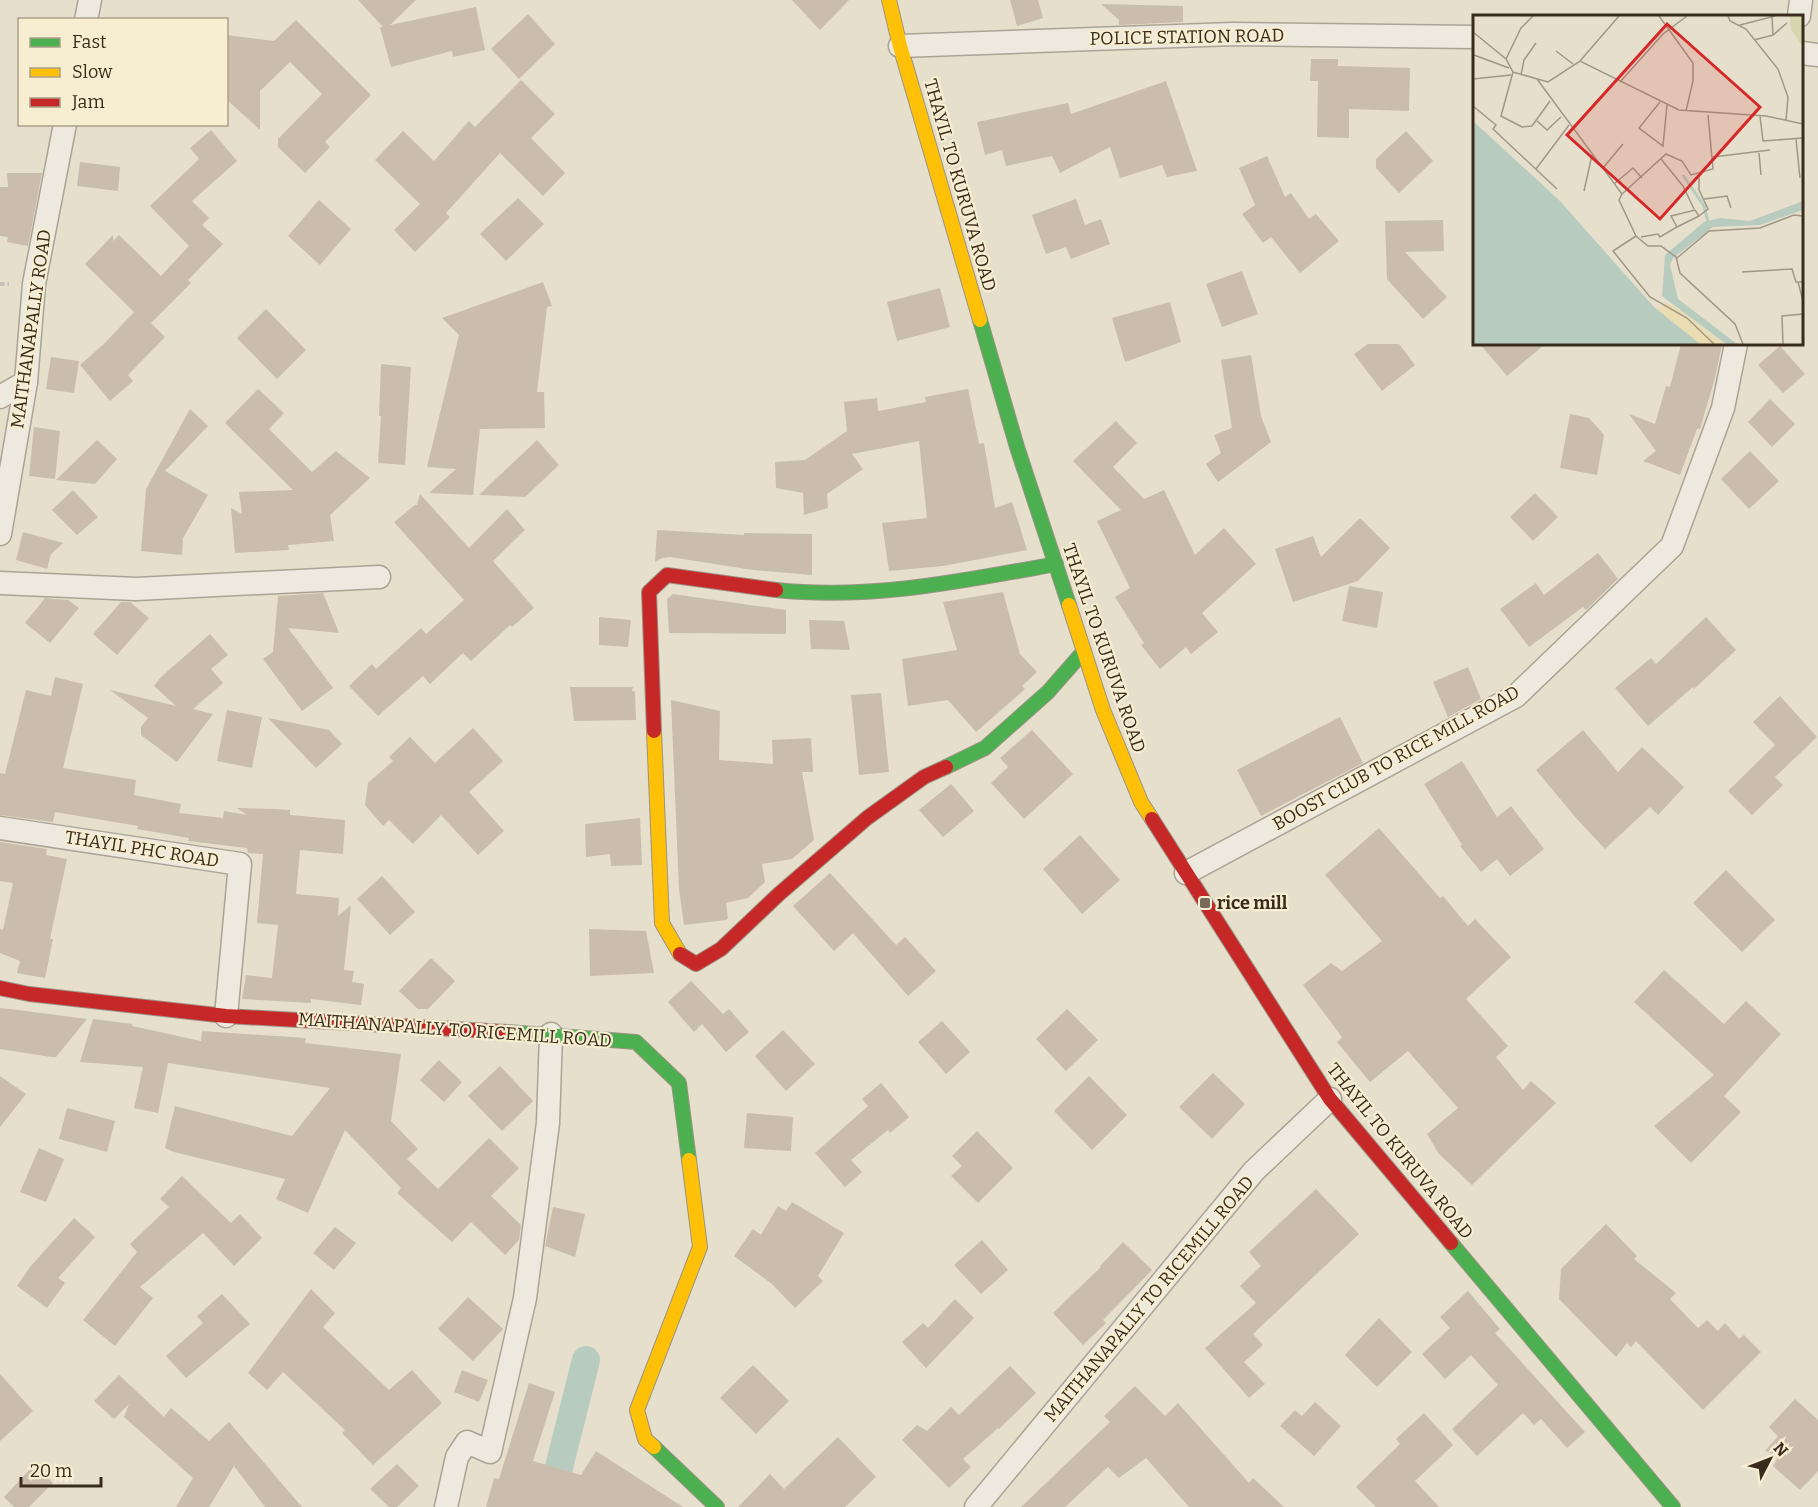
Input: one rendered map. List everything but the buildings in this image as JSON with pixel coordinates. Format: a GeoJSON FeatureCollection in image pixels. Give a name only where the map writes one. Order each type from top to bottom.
{"type":"FeatureCollection","features":[{"type":"Feature","properties":{"kind":"street"},"geometry":{"type":"LineString","coordinates":[[86,18],[90,0]]}},
{"type":"Feature","properties":{"kind":"street","name":"THAYIL TO KURUVA ROAD"},"geometry":{"type":"LineString","coordinates":[[890,0],[900,46],[1014,435],[1103,710],[1141,802],[1330,1099],[1673,1507]]}},
{"type":"Feature","properties":{"kind":"street"},"geometry":{"type":"LineString","coordinates":[[1799,15],[1801,0]]}},
{"type":"Feature","properties":{"kind":"street","name":"POLICE STATION ROAD"},"geometry":{"type":"LineString","coordinates":[[900,46],[1233,34],[1473,37]]}},
{"type":"Feature","properties":{"kind":"street"},"geometry":{"type":"LineString","coordinates":[[1803,53],[1818,55]]}},
{"type":"Feature","properties":{"kind":"street","name":"MAITHANAPALLY ROAD"},"geometry":{"type":"LineString","coordinates":[[0,534],[26,382],[34,284],[65,126]]}},
{"type":"Feature","properties":{"kind":"street","name":"BOOST CLUB TO RICE MILL ROAD"},"geometry":{"type":"LineString","coordinates":[[1186,873],[1516,696],[1656,562],[1672,546],[1719,419],[1736,345]]}},
{"type":"Feature","properties":{"kind":"street"},"geometry":{"type":"LineString","coordinates":[[0,397],[26,382]]}},
{"type":"Feature","properties":{"kind":"street"},"geometry":{"type":"LineString","coordinates":[[1056,564],[897,591],[834,594],[772,590],[667,575],[649,592],[662,923],[680,954],[696,964],[721,949],[779,894],[867,818],[924,777],[985,748],[1048,692],[1084,651]]}},
{"type":"Feature","properties":{"kind":"street"},"geometry":{"type":"LineString","coordinates":[[0,583],[136,589],[379,577]]}},
{"type":"Feature","properties":{"kind":"street","name":"THAYIL PHC ROAD"},"geometry":{"type":"LineString","coordinates":[[0,828],[240,864],[226,1016]]}},
{"type":"Feature","properties":{"kind":"street","name":"MAITHANAPALLY TO RICEMILL ROAD"},"geometry":{"type":"LineString","coordinates":[[0,988],[29,994],[226,1016],[551,1034],[636,1042],[679,1083],[700,1247],[637,1410],[645,1439],[716,1507]]}},
{"type":"Feature","properties":{"kind":"street"},"geometry":{"type":"LineString","coordinates":[[446,1507],[457,1457],[466,1442],[490,1452],[525,1298],[548,1123],[551,1034]]}},
{"type":"Feature","properties":{"kind":"street","name":"MAITHANAPALLY TO RICEMILL ROAD"},"geometry":{"type":"LineString","coordinates":[[988,1502],[1254,1171],[1330,1099]]}},
{"type":"Feature","properties":{"kind":"waterway"},"geometry":{"type":"LineString","coordinates":[[549,1507],[586,1360]]}},
{"type":"Feature","properties":{"kind":"traffic: fast"},"geometry":{"type":"LineString","coordinates":[[980,320],[1017,447],[1069,605]]}},
{"type":"Feature","properties":{"kind":"traffic: fast"},"geometry":{"type":"LineString","coordinates":[[776,590],[847,593],[882,591],[952,582],[1056,564]]}},
{"type":"Feature","properties":{"kind":"traffic: fast"},"geometry":{"type":"LineString","coordinates":[[946,767],[985,748],[1048,692],[1084,651]]}},
{"type":"Feature","properties":{"kind":"traffic: fast"},"geometry":{"type":"LineString","coordinates":[[507,1032],[636,1042],[679,1083],[689,1160]]}},
{"type":"Feature","properties":{"kind":"traffic: fast"},"geometry":{"type":"LineString","coordinates":[[1451,1243],[1673,1507]]}},
{"type":"Feature","properties":{"kind":"traffic: fast"},"geometry":{"type":"LineString","coordinates":[[654,1447],[717,1507]]}},
{"type":"Feature","properties":{"kind":"traffic: slow"},"geometry":{"type":"LineString","coordinates":[[889,0],[900,46],[980,320]]}},
{"type":"Feature","properties":{"kind":"traffic: slow"},"geometry":{"type":"LineString","coordinates":[[1069,605],[1103,710],[1141,802],[1152,819]]}},
{"type":"Feature","properties":{"kind":"traffic: slow"},"geometry":{"type":"LineString","coordinates":[[654,731],[662,923],[680,954]]}},
{"type":"Feature","properties":{"kind":"traffic: slow"},"geometry":{"type":"LineString","coordinates":[[654,1447],[645,1439],[637,1410],[700,1247],[689,1160]]}},
{"type":"Feature","properties":{"kind":"traffic: jam"},"geometry":{"type":"LineString","coordinates":[[654,731],[649,592],[667,575],[776,590]]}},
{"type":"Feature","properties":{"kind":"traffic: jam"},"geometry":{"type":"LineString","coordinates":[[680,954],[696,964],[721,949],[779,894],[867,818],[924,777],[946,767]]}},
{"type":"Feature","properties":{"kind":"traffic: jam"},"geometry":{"type":"LineString","coordinates":[[1152,819],[1330,1099],[1451,1243]]}},
{"type":"Feature","properties":{"kind":"traffic: jam"},"geometry":{"type":"LineString","coordinates":[[0,988],[29,994],[226,1016],[507,1032]]}},
{"type":"Feature","properties":{"kind":"place","name":"rice mill"},"geometry":{"type":"Point","coordinates":[1205,903]}}]}
